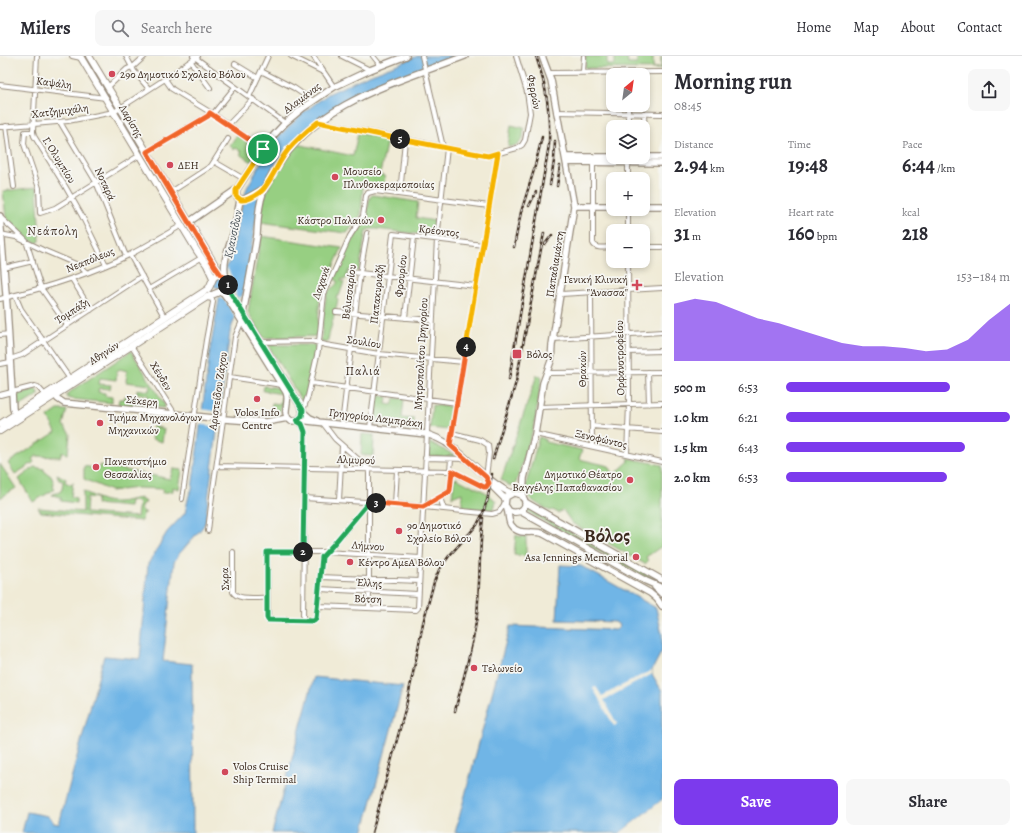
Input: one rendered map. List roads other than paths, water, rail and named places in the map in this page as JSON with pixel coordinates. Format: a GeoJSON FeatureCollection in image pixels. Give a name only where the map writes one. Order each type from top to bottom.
{"type":"FeatureCollection","features":[{"type":"Feature","properties":{"kind":"main road","name":"Λαρίσης"},"geometry":{"type":"LineString","coordinates":[[89,56],[189,222],[224,276]]}},
{"type":"Feature","properties":{"kind":"main road","name":"Λαρίσης"},"geometry":{"type":"LineString","coordinates":[[81,57],[201,258],[207,265],[212,281]]}},
{"type":"Feature","properties":{"kind":"main road","name":"Αθηνών"},"geometry":{"type":"LineString","coordinates":[[0,431],[45,395],[54,393],[70,379],[208,289],[216,275],[224,276]]}},
{"type":"Feature","properties":{"kind":"main road"},"geometry":{"type":"LineString","coordinates":[[224,276],[228,282],[228,286]]}},
{"type":"Feature","properties":{"kind":"main road"},"geometry":{"type":"LineString","coordinates":[[212,281],[214,289],[220,292]]}},
{"type":"Feature","properties":{"kind":"main road","name":"Αθηνών"},"geometry":{"type":"LineString","coordinates":[[0,424],[16,417],[132,347],[207,297],[220,292],[228,286]]}},
{"type":"Feature","properties":{"kind":"street","name":"Γ. Ολυμπίου"},"geometry":{"type":"LineString","coordinates":[[37,56],[33,132],[35,140],[72,198],[106,265]]}},
{"type":"Feature","properties":{"kind":"street"},"geometry":{"type":"LineString","coordinates":[[72,56],[81,57]]}},
{"type":"Feature","properties":{"kind":"street"},"geometry":{"type":"LineString","coordinates":[[126,56],[132,67],[149,89]]}},
{"type":"Feature","properties":{"kind":"street"},"geometry":{"type":"LineString","coordinates":[[108,87],[145,56]]}},
{"type":"Feature","properties":{"kind":"street"},"geometry":{"type":"LineString","coordinates":[[228,125],[251,98],[268,56]]}},
{"type":"Feature","properties":{"kind":"street"},"geometry":{"type":"LineString","coordinates":[[292,56],[323,72]]}},
{"type":"Feature","properties":{"kind":"street"},"geometry":{"type":"LineString","coordinates":[[309,64],[314,56],[334,87]]}},
{"type":"Feature","properties":{"kind":"street"},"geometry":{"type":"LineString","coordinates":[[342,56],[370,70]]}},
{"type":"Feature","properties":{"kind":"street"},"geometry":{"type":"LineString","coordinates":[[374,56],[381,66]]}},
{"type":"Feature","properties":{"kind":"street","name":"Αλαμάνας"},"geometry":{"type":"LineString","coordinates":[[236,190],[263,149],[285,123],[312,101],[334,87],[370,70],[406,56]]}},
{"type":"Feature","properties":{"kind":"street","name":"Μητροπολίτου Γρηγορίου"},"geometry":{"type":"LineString","coordinates":[[417,609],[434,281],[445,148],[422,56]]}},
{"type":"Feature","properties":{"kind":"street"},"geometry":{"type":"LineString","coordinates":[[244,313],[263,190],[279,162],[288,150],[299,138],[318,122],[372,91],[465,56]]}},
{"type":"Feature","properties":{"kind":"street","name":"Φερρών"},"geometry":{"type":"LineString","coordinates":[[318,122],[488,156],[520,147],[525,141],[527,134],[530,109],[526,88],[516,56]]}},
{"type":"Feature","properties":{"kind":"street","name":"Παπαδιαμάντη"},"geometry":{"type":"LineString","coordinates":[[524,476],[535,434],[543,383],[552,358],[574,206],[549,73],[542,56]]}},
{"type":"Feature","properties":{"kind":"street"},"geometry":{"type":"LineString","coordinates":[[583,72],[584,56]]}},
{"type":"Feature","properties":{"kind":"street"},"geometry":{"type":"LineString","coordinates":[[195,57],[285,123]]}},
{"type":"Feature","properties":{"kind":"street","name":"Χατζημιχάλη"},"geometry":{"type":"LineString","coordinates":[[0,127],[60,122],[114,112],[191,62],[195,57]]}},
{"type":"Feature","properties":{"kind":"street"},"geometry":{"type":"LineString","coordinates":[[191,62],[210,88]]}},
{"type":"Feature","properties":{"kind":"street"},"geometry":{"type":"LineString","coordinates":[[235,64],[258,78]]}},
{"type":"Feature","properties":{"kind":"street"},"geometry":{"type":"LineString","coordinates":[[261,71],[294,88],[312,101]]}},
{"type":"Feature","properties":{"kind":"street"},"geometry":{"type":"LineString","coordinates":[[650,72],[662,72]]}},
{"type":"Feature","properties":{"kind":"street"},"geometry":{"type":"LineString","coordinates":[[549,73],[606,73]]}},
{"type":"Feature","properties":{"kind":"street"},"geometry":{"type":"LineString","coordinates":[[165,79],[172,89],[263,149]]}},
{"type":"Feature","properties":{"kind":"street","name":"Καψάλη"},"geometry":{"type":"LineString","coordinates":[[0,85],[106,98]]}},
{"type":"Feature","properties":{"kind":"street"},"geometry":{"type":"LineString","coordinates":[[147,152],[212,114],[235,87]]}},
{"type":"Feature","properties":{"kind":"street"},"geometry":{"type":"LineString","coordinates":[[556,112],[662,114]]}},
{"type":"Feature","properties":{"kind":"street"},"geometry":{"type":"LineString","coordinates":[[628,113],[628,120]]}},
{"type":"Feature","properties":{"kind":"street"},"geometry":{"type":"LineString","coordinates":[[644,113],[644,120]]}},
{"type":"Feature","properties":{"kind":"street","name":"Νοταρά"},"geometry":{"type":"LineString","coordinates":[[60,122],[96,182],[128,255],[142,276],[165,318]]}},
{"type":"Feature","properties":{"kind":"street"},"geometry":{"type":"LineString","coordinates":[[6,126],[14,188]]}},
{"type":"Feature","properties":{"kind":"street","name":"Χατζημιχάλη"},"geometry":{"type":"LineString","coordinates":[[33,132],[24,133],[24,144],[39,188],[40,213],[55,208],[72,198]]}},
{"type":"Feature","properties":{"kind":"street"},"geometry":{"type":"LineString","coordinates":[[171,192],[211,166],[215,162],[228,139]]}},
{"type":"Feature","properties":{"kind":"street"},"geometry":{"type":"LineString","coordinates":[[405,140],[400,194],[489,206]]}},
{"type":"Feature","properties":{"kind":"street"},"geometry":{"type":"LineString","coordinates":[[450,445],[498,153]]}},
{"type":"Feature","properties":{"kind":"street"},"geometry":{"type":"LineString","coordinates":[[72,198],[140,155]]}},
{"type":"Feature","properties":{"kind":"street"},"geometry":{"type":"LineString","coordinates":[[650,158],[662,157]]}},
{"type":"Feature","properties":{"kind":"street"},"geometry":{"type":"LineString","coordinates":[[566,160],[606,159]]}},
{"type":"Feature","properties":{"kind":"street"},"geometry":{"type":"LineString","coordinates":[[566,160],[593,162],[606,161]]}},
{"type":"Feature","properties":{"kind":"street"},"geometry":{"type":"LineString","coordinates":[[650,161],[662,162]]}},
{"type":"Feature","properties":{"kind":"street"},"geometry":{"type":"LineString","coordinates":[[215,162],[244,179]]}},
{"type":"Feature","properties":{"kind":"street"},"geometry":{"type":"LineString","coordinates":[[593,162],[593,243],[597,247],[606,247]]}},
{"type":"Feature","properties":{"kind":"street"},"geometry":{"type":"LineString","coordinates":[[236,190],[236,196],[242,200]]}},
{"type":"Feature","properties":{"kind":"street"},"geometry":{"type":"LineString","coordinates":[[189,222],[236,190]]}},
{"type":"Feature","properties":{"kind":"street"},"geometry":{"type":"LineString","coordinates":[[224,276],[225,262],[242,200],[263,190]]}},
{"type":"Feature","properties":{"kind":"street","name":"Λαχανά"},"geometry":{"type":"LineString","coordinates":[[302,409],[308,396],[319,343],[324,294],[348,240],[363,216],[366,197],[374,190],[400,194]]}},
{"type":"Feature","properties":{"kind":"street"},"geometry":{"type":"LineString","coordinates":[[574,206],[606,206]]}},
{"type":"Feature","properties":{"kind":"street"},"geometry":{"type":"LineString","coordinates":[[650,206],[662,206]]}},
{"type":"Feature","properties":{"kind":"street"},"geometry":{"type":"LineString","coordinates":[[0,216],[2,255],[7,298],[11,392],[16,417]]}},
{"type":"Feature","properties":{"kind":"street"},"geometry":{"type":"LineString","coordinates":[[0,216],[27,243],[41,288],[67,325]]}},
{"type":"Feature","properties":{"kind":"street","name":"Νεαπόλεως"},"geometry":{"type":"LineString","coordinates":[[0,299],[72,279],[87,273],[128,255],[182,225]]}},
{"type":"Feature","properties":{"kind":"street","name":"Βελισσαρίου"},"geometry":{"type":"LineString","coordinates":[[342,424],[360,273],[367,233]]}},
{"type":"Feature","properties":{"kind":"street"},"geometry":{"type":"LineString","coordinates":[[1,234],[15,237],[78,264],[87,273]]}},
{"type":"Feature","properties":{"kind":"street","name":"Κρέοντος"},"geometry":{"type":"LineString","coordinates":[[392,234],[483,245]]}},
{"type":"Feature","properties":{"kind":"street","name":"Παπακυριαζή"},"geometry":{"type":"LineString","coordinates":[[370,428],[392,234]]}},
{"type":"Feature","properties":{"kind":"street","name":"Φρουρίου"},"geometry":{"type":"LineString","coordinates":[[405,318],[414,236]]}},
{"type":"Feature","properties":{"kind":"street"},"geometry":{"type":"LineString","coordinates":[[650,247],[662,247]]}},
{"type":"Feature","properties":{"kind":"street"},"geometry":{"type":"LineString","coordinates":[[149,289],[201,258]]}},
{"type":"Feature","properties":{"kind":"street"},"geometry":{"type":"LineString","coordinates":[[4,268],[33,262]]}},
{"type":"Feature","properties":{"kind":"street","name":"Ορφανοτροφείου"},"geometry":{"type":"LineString","coordinates":[[627,454],[629,404],[628,268]]}},
{"type":"Feature","properties":{"kind":"street"},"geometry":{"type":"LineString","coordinates":[[351,272],[476,286]]}},
{"type":"Feature","properties":{"kind":"street","name":"Τομπάζη"},"geometry":{"type":"LineString","coordinates":[[0,364],[22,355],[142,276]]}},
{"type":"Feature","properties":{"kind":"street"},"geometry":{"type":"LineString","coordinates":[[72,279],[90,310]]}},
{"type":"Feature","properties":{"kind":"street","name":"Γρηγορίου Λαμπράκη"},"geometry":{"type":"LineString","coordinates":[[228,286],[302,409],[312,419],[321,422]]}},
{"type":"Feature","properties":{"kind":"street"},"geometry":{"type":"LineString","coordinates":[[561,294],[662,288]]}},
{"type":"Feature","properties":{"kind":"street"},"geometry":{"type":"LineString","coordinates":[[220,292],[228,298],[282,385],[288,398],[286,408],[285,414],[291,421],[298,420],[302,416],[302,409],[293,404],[286,408]]}},
{"type":"Feature","properties":{"kind":"street","name":"Θρακών"},"geometry":{"type":"LineString","coordinates":[[591,292],[592,446]]}},
{"type":"Feature","properties":{"kind":"street"},"geometry":{"type":"LineString","coordinates":[[15,295],[21,308],[70,379]]}},
{"type":"Feature","properties":{"kind":"street"},"geometry":{"type":"LineString","coordinates":[[182,498],[213,302],[212,299],[207,297]]}},
{"type":"Feature","properties":{"kind":"street"},"geometry":{"type":"LineString","coordinates":[[336,312],[432,320]]}},
{"type":"Feature","properties":{"kind":"street","name":"Αριστείδου Ζάχου"},"geometry":{"type":"LineString","coordinates":[[208,531],[222,419],[236,336],[242,321]]}},
{"type":"Feature","properties":{"kind":"street"},"geometry":{"type":"LineString","coordinates":[[554,339],[662,332]]}},
{"type":"Feature","properties":{"kind":"street"},"geometry":{"type":"LineString","coordinates":[[0,335],[9,334]]}},
{"type":"Feature","properties":{"kind":"street","name":"Σουλίου"},"geometry":{"type":"LineString","coordinates":[[261,342],[312,341],[379,354],[464,362]]}},
{"type":"Feature","properties":{"kind":"street","name":"Χέυδεν"},"geometry":{"type":"LineString","coordinates":[[132,347],[175,414]]}},
{"type":"Feature","properties":{"kind":"street"},"geometry":{"type":"LineString","coordinates":[[628,352],[662,351]]}},
{"type":"Feature","properties":{"kind":"street"},"geometry":{"type":"LineString","coordinates":[[648,372],[649,404]]}},
{"type":"Feature","properties":{"kind":"street"},"geometry":{"type":"LineString","coordinates":[[547,373],[662,372]]}},
{"type":"Feature","properties":{"kind":"street"},"geometry":{"type":"LineString","coordinates":[[230,377],[282,385]]}},
{"type":"Feature","properties":{"kind":"street"},"geometry":{"type":"LineString","coordinates":[[311,383],[457,403]]}},
{"type":"Feature","properties":{"kind":"street"},"geometry":{"type":"LineString","coordinates":[[0,395],[36,386],[45,395]]}},
{"type":"Feature","properties":{"kind":"street","name":"Σέκερη"},"geometry":{"type":"LineString","coordinates":[[54,393],[62,402],[67,403],[266,422],[288,418]]}},
{"type":"Feature","properties":{"kind":"street"},"geometry":{"type":"LineString","coordinates":[[540,407],[662,403]]}},
{"type":"Feature","properties":{"kind":"street"},"geometry":{"type":"LineString","coordinates":[[298,420],[305,430],[303,621]]}},
{"type":"Feature","properties":{"kind":"street","name":"Γρηγορίου Λαμπράκη"},"geometry":{"type":"LineString","coordinates":[[298,420],[305,422],[342,424],[426,434],[450,445],[486,477]]}},
{"type":"Feature","properties":{"kind":"street"},"geometry":{"type":"LineString","coordinates":[[321,422],[342,446],[369,470],[369,608]]}},
{"type":"Feature","properties":{"kind":"street"},"geometry":{"type":"LineString","coordinates":[[592,426],[662,432]]}},
{"type":"Feature","properties":{"kind":"street"},"geometry":{"type":"LineString","coordinates":[[452,433],[480,440],[488,445],[489,453],[486,477],[489,483],[505,501],[512,526],[521,532],[535,532],[544,534],[650,593],[662,606]]}},
{"type":"Feature","properties":{"kind":"street","name":"Ξενοφώντος"},"geometry":{"type":"LineString","coordinates":[[535,434],[662,462]]}},
{"type":"Feature","properties":{"kind":"street"},"geometry":{"type":"LineString","coordinates":[[339,500],[342,446]]}},
{"type":"Feature","properties":{"kind":"street"},"geometry":{"type":"LineString","coordinates":[[425,458],[466,459]]}},
{"type":"Feature","properties":{"kind":"street"},"geometry":{"type":"LineString","coordinates":[[423,507],[447,494],[450,490],[451,459]]}},
{"type":"Feature","properties":{"kind":"street","name":"Αλμυρού"},"geometry":{"type":"LineString","coordinates":[[217,466],[451,471],[484,487],[486,487],[489,483]]}},
{"type":"Feature","properties":{"kind":"street"},"geometry":{"type":"LineString","coordinates":[[395,504],[396,470]]}},
{"type":"Feature","properties":{"kind":"street"},"geometry":{"type":"LineString","coordinates":[[304,498],[395,504],[493,514],[499,512],[508,496],[513,493],[524,476]]}},
{"type":"Feature","properties":{"kind":"street"},"geometry":{"type":"LineString","coordinates":[[512,526],[514,518],[524,506],[522,488],[524,476]]}},
{"type":"Feature","properties":{"kind":"street"},"geometry":{"type":"LineString","coordinates":[[486,477],[502,488],[519,494],[524,500],[662,580]]}},
{"type":"Feature","properties":{"kind":"street"},"geometry":{"type":"LineString","coordinates":[[440,498],[444,509]]}},
{"type":"Feature","properties":{"kind":"street"},"geometry":{"type":"LineString","coordinates":[[267,598],[268,620],[314,621],[316,619],[318,606],[322,558],[369,502]]}},
{"type":"Feature","properties":{"kind":"street"},"geometry":{"type":"LineString","coordinates":[[507,509],[512,512],[520,512],[529,515],[646,581],[662,588]]}},
{"type":"Feature","properties":{"kind":"street","name":"Σκρα"},"geometry":{"type":"LineString","coordinates":[[233,552],[234,594],[238,597],[267,598]]}},
{"type":"Feature","properties":{"kind":"street","name":"Λήμνου"},"geometry":{"type":"LineString","coordinates":[[267,598],[267,552],[326,552],[420,558]]}},
{"type":"Feature","properties":{"kind":"street"},"geometry":{"type":"LineString","coordinates":[[646,570],[662,576]]}},
{"type":"Feature","properties":{"kind":"street"},"geometry":{"type":"LineString","coordinates":[[320,577],[419,581]]}},
{"type":"Feature","properties":{"kind":"street"},"geometry":{"type":"LineString","coordinates":[[646,581],[662,594]]}},
{"type":"Feature","properties":{"kind":"street","name":"Έλλης"},"geometry":{"type":"LineString","coordinates":[[319,590],[418,594]]}},
{"type":"Feature","properties":{"kind":"street","name":"Βότση"},"geometry":{"type":"LineString","coordinates":[[318,606],[417,609]]}},
{"type":"Feature","properties":{"kind":"water"},"geometry":{"type":"Polygon","coordinates":[[[418,56],[456,56],[377,86],[328,113],[305,130],[290,144],[266,179],[260,197],[244,290],[230,332],[205,523],[174,562],[163,661],[192,664],[193,833],[22,833],[27,812],[48,816],[53,823],[59,824],[104,656],[140,659],[148,564],[167,532],[185,513],[192,489],[210,350],[221,289],[214,286],[214,281],[230,261],[247,188],[265,155],[280,135],[303,113],[328,94],[364,77],[418,56]]]}},
{"type":"Feature","properties":{"kind":"water"},"geometry":{"type":"Polygon","coordinates":[[[560,565],[581,566],[656,608],[662,635],[662,651],[652,670],[652,674],[662,691],[662,800],[620,833],[455,833],[510,626],[616,630],[619,627],[615,622],[557,620],[560,565]]]}},
{"type":"Feature","properties":{"kind":"water"},"geometry":{"type":"Polygon","coordinates":[[[314,677],[403,686],[363,833],[272,833],[314,677]]]}},
{"type":"Feature","properties":{"kind":"railway"},"geometry":{"type":"LineString","coordinates":[[509,379],[549,145],[547,100],[543,79],[536,56]]}},
{"type":"Feature","properties":{"kind":"railway"},"geometry":{"type":"LineString","coordinates":[[514,247],[521,212],[542,137]]}},
{"type":"Feature","properties":{"kind":"railway"},"geometry":{"type":"LineString","coordinates":[[550,185],[554,161],[555,141]]}},
{"type":"Feature","properties":{"kind":"railway"},"geometry":{"type":"LineString","coordinates":[[557,186],[560,166]]}},
{"type":"Feature","properties":{"kind":"railway"},"geometry":{"type":"LineString","coordinates":[[529,206],[536,192]]}},
{"type":"Feature","properties":{"kind":"railway"},"geometry":{"type":"LineString","coordinates":[[493,459],[516,382],[544,233]]}},
{"type":"Feature","properties":{"kind":"railway"},"geometry":{"type":"LineString","coordinates":[[545,244],[552,235]]}},
{"type":"Feature","properties":{"kind":"railway"},"geometry":{"type":"LineString","coordinates":[[487,502],[492,474]]}},
{"type":"Feature","properties":{"kind":"railway"},"geometry":{"type":"LineString","coordinates":[[372,833],[406,706],[423,623],[434,582],[439,570],[449,556],[477,525],[488,497]]}},
{"type":"Feature","properties":{"kind":"railway"},"geometry":{"type":"LineString","coordinates":[[455,711],[470,651],[477,615],[483,518]]}},
{"type":"Feature","properties":{"kind":"place","name":"29ο Δημοτικό Σχολείο Βόλου"},"geometry":{"type":"Point","coordinates":[112,74]}},
{"type":"Feature","properties":{"kind":"place","name":"ΔΕΗ"},"geometry":{"type":"Point","coordinates":[170,165]}},
{"type":"Feature","properties":{"kind":"place","name":"Μουσείο Πλινθοκεραμοποιίας"},"geometry":{"type":"Point","coordinates":[335,177]}},
{"type":"Feature","properties":{"kind":"place","name":"Κάστρο Παλαιών"},"geometry":{"type":"Point","coordinates":[381,220]}},
{"type":"Feature","properties":{"kind":"place","name":"Γενική Κλινική \"Άνασσα\""},"geometry":{"type":"Point","coordinates":[637,285]}},
{"type":"Feature","properties":{"kind":"place","name":"Βόλος"},"geometry":{"type":"Point","coordinates":[517,354]}},
{"type":"Feature","properties":{"kind":"place","name":"Volos Info Centre"},"geometry":{"type":"Point","coordinates":[257,399]}},
{"type":"Feature","properties":{"kind":"place","name":"Τμήμα Μηχανολόγων Μηχανικών"},"geometry":{"type":"Point","coordinates":[100,423]}},
{"type":"Feature","properties":{"kind":"place","name":"Πανεπιστήμιο Θεσσαλίας"},"geometry":{"type":"Point","coordinates":[96,467]}},
{"type":"Feature","properties":{"kind":"place","name":"Δημοτικό Θέατρο Βαγγέλης Παπαθανασίου"},"geometry":{"type":"Point","coordinates":[630,480]}},
{"type":"Feature","properties":{"kind":"place","name":"9ο Δημοτικό Σχολείο Βόλου"},"geometry":{"type":"Point","coordinates":[399,531]}},
{"type":"Feature","properties":{"kind":"place","name":"Asa Jennings Memorial"},"geometry":{"type":"Point","coordinates":[636,557]}},
{"type":"Feature","properties":{"kind":"place","name":"Κέντρο ΑμεΑ Βόλου"},"geometry":{"type":"Point","coordinates":[350,562]}},
{"type":"Feature","properties":{"kind":"place","name":"Τελωνείο"},"geometry":{"type":"Point","coordinates":[474,668]}},
{"type":"Feature","properties":{"kind":"place","name":"Volos Cruise Ship Terminal"},"geometry":{"type":"Point","coordinates":[225,772]}},
{"type":"Feature","properties":{"kind":"district","name":"Νεάπολη"},"geometry":{"type":"Point","coordinates":[53,231]}},
{"type":"Feature","properties":{"kind":"district","name":"Παλιά"},"geometry":{"type":"Point","coordinates":[363,371]}},
{"type":"Feature","properties":{"kind":"district","name":"Βόλος"},"geometry":{"type":"Point","coordinates":[607,536]}},
{"type":"Feature","properties":{"kind":"water label","name":"Κραυσίδων"},"geometry":{"type":"Point","coordinates":[233,234]}}]}
